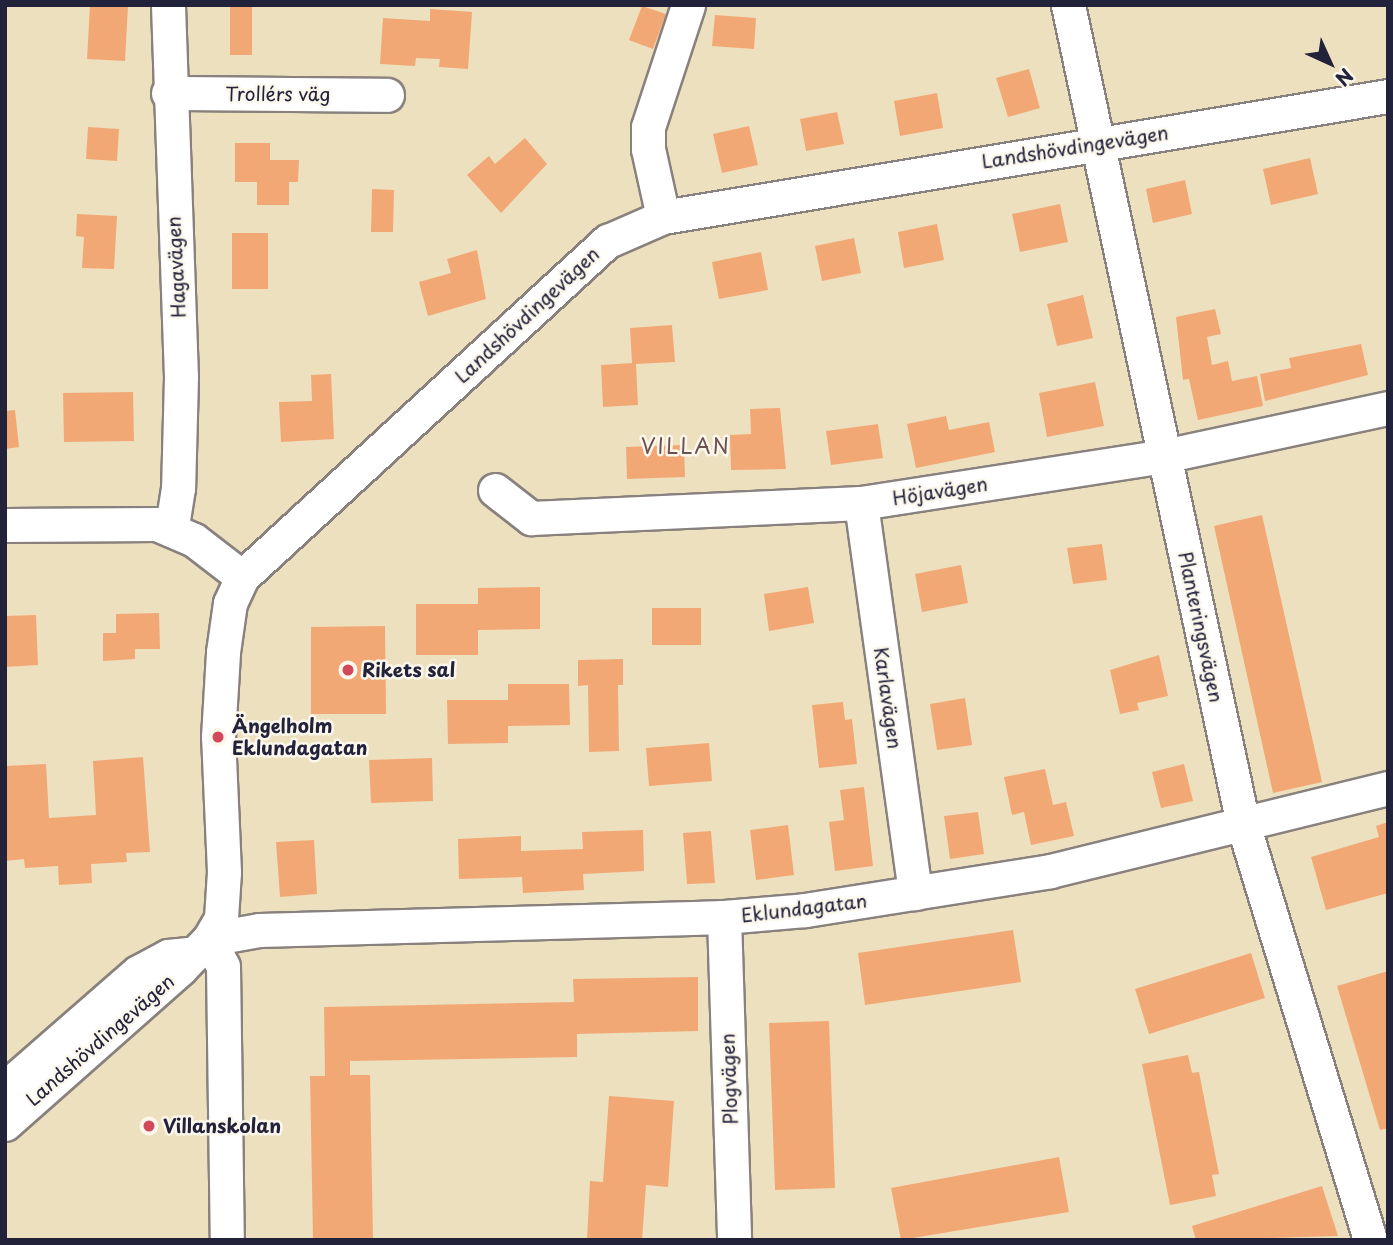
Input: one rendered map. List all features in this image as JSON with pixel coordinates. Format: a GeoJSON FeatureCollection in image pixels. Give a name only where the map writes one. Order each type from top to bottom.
{"type":"FeatureCollection","features":[{"type":"Feature","properties":{"kind":"street","name":"Hagavägen"},"geometry":{"type":"LineString","coordinates":[[168,5],[181,377],[179,477],[172,527]]}},
{"type":"Feature","properties":{"kind":"street"},"geometry":{"type":"LineString","coordinates":[[663,217],[648,149],[648,127],[688,5]]}},
{"type":"Feature","properties":{"kind":"street","name":"Planteringsvägen"},"geometry":{"type":"LineString","coordinates":[[1068,5],[1243,824],[1370,1240]]}},
{"type":"Feature","properties":{"kind":"street","name":"Trollérs väg"},"geometry":{"type":"LineString","coordinates":[[169,93],[387,94]]}},
{"type":"Feature","properties":{"kind":"street","name":"Landshövdingevägen"},"geometry":{"type":"LineString","coordinates":[[5,1124],[180,970],[220,918],[224,898],[218,737],[223,652],[230,603],[242,577],[608,241],[663,217],[1388,96]]}},
{"type":"Feature","properties":{"kind":"street","name":"Höjavägen"},"geometry":{"type":"LineString","coordinates":[[495,490],[531,518],[861,503],[1164,456],[1388,408]]}},
{"type":"Feature","properties":{"kind":"street","name":"Karlavägen"},"geometry":{"type":"LineString","coordinates":[[861,503],[915,893]]}},
{"type":"Feature","properties":{"kind":"street"},"geometry":{"type":"LineString","coordinates":[[5,525],[141,520],[172,527],[242,577]]}},
{"type":"Feature","properties":{"kind":"street","name":"Eklundagatan"},"geometry":{"type":"LineString","coordinates":[[200,946],[259,930],[724,917],[915,893],[1050,871],[1388,788]]}},
{"type":"Feature","properties":{"kind":"street","name":"Plogvägen"},"geometry":{"type":"LineString","coordinates":[[724,917],[734,1240]]}},
{"type":"Feature","properties":{"kind":"street"},"geometry":{"type":"LineString","coordinates":[[200,946],[223,966],[227,1240]]}},
{"type":"Feature","properties":{"kind":"street","name":"Landshövdingevägen"},"geometry":{"type":"LineString","coordinates":[[5,1088],[138,972],[168,956],[200,946]]}},
{"type":"Feature","properties":{"kind":"building"},"geometry":{"type":"Polygon","coordinates":[[[90,5],[128,6],[125,61],[87,59],[90,5]]]}},
{"type":"Feature","properties":{"kind":"building"},"geometry":{"type":"Polygon","coordinates":[[[230,5],[252,5],[252,55],[230,55],[230,5]]]}},
{"type":"Feature","properties":{"kind":"building"},"geometry":{"type":"Polygon","coordinates":[[[642,6],[666,14],[653,49],[629,40],[642,6]]]}},
{"type":"Feature","properties":{"kind":"building"},"geometry":{"type":"Polygon","coordinates":[[[430,9],[472,12],[468,69],[439,67],[440,59],[416,58],[415,66],[380,64],[383,18],[430,21],[430,9]]]}},
{"type":"Feature","properties":{"kind":"building"},"geometry":{"type":"Polygon","coordinates":[[[715,15],[756,18],[754,49],[712,46],[715,15]]]}},
{"type":"Feature","properties":{"kind":"building"},"geometry":{"type":"Polygon","coordinates":[[[1029,69],[1040,108],[1008,117],[996,78],[1029,69]]]}},
{"type":"Feature","properties":{"kind":"building"},"geometry":{"type":"Polygon","coordinates":[[[937,93],[943,128],[900,136],[894,101],[937,93]]]}},
{"type":"Feature","properties":{"kind":"building"},"geometry":{"type":"Polygon","coordinates":[[[837,112],[844,144],[806,151],[800,119],[837,112]]]}},
{"type":"Feature","properties":{"kind":"building"},"geometry":{"type":"Polygon","coordinates":[[[749,126],[758,165],[722,173],[713,134],[749,126]]]}},
{"type":"Feature","properties":{"kind":"building"},"geometry":{"type":"Polygon","coordinates":[[[88,127],[119,129],[117,161],[86,159],[88,127]]]}},
{"type":"Feature","properties":{"kind":"building"},"geometry":{"type":"Polygon","coordinates":[[[525,138],[547,164],[501,213],[467,175],[489,156],[495,164],[525,138]]]}},
{"type":"Feature","properties":{"kind":"building"},"geometry":{"type":"Polygon","coordinates":[[[235,143],[270,143],[270,160],[299,160],[298,182],[289,182],[289,205],[257,205],[257,182],[235,182],[235,143]]]}},
{"type":"Feature","properties":{"kind":"building"},"geometry":{"type":"Polygon","coordinates":[[[1310,158],[1318,194],[1271,205],[1263,169],[1310,158]]]}},
{"type":"Feature","properties":{"kind":"building"},"geometry":{"type":"Polygon","coordinates":[[[1185,180],[1192,214],[1153,223],[1146,189],[1185,180]]]}},
{"type":"Feature","properties":{"kind":"building"},"geometry":{"type":"Polygon","coordinates":[[[372,189],[394,190],[393,232],[371,232],[372,189]]]}},
{"type":"Feature","properties":{"kind":"building"},"geometry":{"type":"Polygon","coordinates":[[[1060,204],[1068,242],[1020,252],[1012,214],[1060,204]]]}},
{"type":"Feature","properties":{"kind":"building"},"geometry":{"type":"Polygon","coordinates":[[[77,214],[117,216],[114,269],[82,268],[84,237],[76,236],[77,214]]]}},
{"type":"Feature","properties":{"kind":"building"},"geometry":{"type":"Polygon","coordinates":[[[937,224],[944,260],[904,268],[898,232],[937,224]]]}},
{"type":"Feature","properties":{"kind":"building"},"geometry":{"type":"Polygon","coordinates":[[[232,233],[268,233],[268,289],[232,289],[232,233]]]}},
{"type":"Feature","properties":{"kind":"building"},"geometry":{"type":"Polygon","coordinates":[[[854,238],[861,273],[822,281],[815,246],[854,238]]]}},
{"type":"Feature","properties":{"kind":"building"},"geometry":{"type":"Polygon","coordinates":[[[477,250],[486,299],[428,316],[419,282],[451,273],[447,259],[477,250]]]}},
{"type":"Feature","properties":{"kind":"building"},"geometry":{"type":"Polygon","coordinates":[[[761,252],[768,290],[719,299],[712,262],[761,252]]]}},
{"type":"Feature","properties":{"kind":"building"},"geometry":{"type":"Polygon","coordinates":[[[1083,295],[1093,338],[1057,346],[1047,304],[1083,295]]]}},
{"type":"Feature","properties":{"kind":"building"},"geometry":{"type":"Polygon","coordinates":[[[1215,309],[1221,334],[1207,337],[1212,365],[1228,361],[1232,381],[1257,376],[1263,406],[1198,420],[1189,379],[1183,380],[1176,317],[1215,309]]]}},
{"type":"Feature","properties":{"kind":"building"},"geometry":{"type":"Polygon","coordinates":[[[672,325],[675,362],[636,364],[638,405],[603,407],[601,365],[632,363],[630,328],[672,325]]]}},
{"type":"Feature","properties":{"kind":"building"},"geometry":{"type":"Polygon","coordinates":[[[1361,344],[1368,375],[1265,401],[1260,374],[1291,368],[1289,358],[1361,344]]]}},
{"type":"Feature","properties":{"kind":"building"},"geometry":{"type":"Polygon","coordinates":[[[331,374],[334,439],[281,442],[279,402],[312,401],[311,375],[331,374]]]}},
{"type":"Feature","properties":{"kind":"building"},"geometry":{"type":"Polygon","coordinates":[[[1095,382],[1104,426],[1047,437],[1039,393],[1095,382]]]}},
{"type":"Feature","properties":{"kind":"building"},"geometry":{"type":"Polygon","coordinates":[[[133,392],[134,441],[64,442],[63,393],[133,392]]]}},
{"type":"Feature","properties":{"kind":"building"},"geometry":{"type":"Polygon","coordinates":[[[780,408],[786,469],[731,470],[730,435],[751,434],[750,409],[780,408]]]}},
{"type":"Feature","properties":{"kind":"building"},"geometry":{"type":"Polygon","coordinates":[[[15,410],[19,447],[5,449],[5,411],[15,410]]]}},
{"type":"Feature","properties":{"kind":"building"},"geometry":{"type":"Polygon","coordinates":[[[946,416],[949,430],[989,422],[995,452],[916,468],[907,424],[946,416]]]}},
{"type":"Feature","properties":{"kind":"building"},"geometry":{"type":"Polygon","coordinates":[[[878,424],[883,458],[831,465],[826,431],[878,424]]]}},
{"type":"Feature","properties":{"kind":"building"},"geometry":{"type":"Polygon","coordinates":[[[684,445],[685,477],[627,479],[626,447],[684,445]]]}},
{"type":"Feature","properties":{"kind":"building"},"geometry":{"type":"Polygon","coordinates":[[[1262,515],[1322,782],[1273,793],[1214,526],[1262,515]]]}},
{"type":"Feature","properties":{"kind":"building"},"geometry":{"type":"Polygon","coordinates":[[[1102,544],[1107,580],[1073,584],[1067,548],[1102,544]]]}},
{"type":"Feature","properties":{"kind":"building"},"geometry":{"type":"Polygon","coordinates":[[[961,565],[968,603],[922,612],[915,574],[961,565]]]}},
{"type":"Feature","properties":{"kind":"building"},"geometry":{"type":"Polygon","coordinates":[[[540,587],[540,629],[478,630],[478,655],[416,655],[416,604],[478,604],[478,588],[540,587]]]}},
{"type":"Feature","properties":{"kind":"building"},"geometry":{"type":"Polygon","coordinates":[[[808,587],[814,623],[769,631],[764,594],[808,587]]]}},
{"type":"Feature","properties":{"kind":"building"},"geometry":{"type":"Polygon","coordinates":[[[652,608],[701,608],[701,645],[652,645],[652,608]]]}},
{"type":"Feature","properties":{"kind":"building"},"geometry":{"type":"Polygon","coordinates":[[[159,613],[160,649],[135,649],[135,659],[103,661],[103,633],[116,633],[116,614],[159,613]]]}},
{"type":"Feature","properties":{"kind":"building"},"geometry":{"type":"Polygon","coordinates":[[[36,615],[38,665],[5,667],[5,616],[36,615]]]}},
{"type":"Feature","properties":{"kind":"building","name":"Rikets sal"},"geometry":{"type":"Polygon","coordinates":[[[385,626],[386,714],[311,714],[311,627],[385,626]]]}},
{"type":"Feature","properties":{"kind":"building"},"geometry":{"type":"Polygon","coordinates":[[[1159,655],[1168,696],[1137,703],[1139,710],[1120,714],[1110,670],[1159,655]]]}},
{"type":"Feature","properties":{"kind":"building"},"geometry":{"type":"Polygon","coordinates":[[[623,659],[623,685],[618,685],[619,751],[589,752],[588,685],[578,686],[578,660],[623,659]]]}},
{"type":"Feature","properties":{"kind":"building"},"geometry":{"type":"Polygon","coordinates":[[[508,684],[569,684],[570,725],[508,726],[508,743],[448,744],[447,700],[508,700],[508,684]]]}},
{"type":"Feature","properties":{"kind":"building"},"geometry":{"type":"Polygon","coordinates":[[[965,698],[972,745],[937,750],[930,704],[965,698]]]}},
{"type":"Feature","properties":{"kind":"building"},"geometry":{"type":"Polygon","coordinates":[[[843,702],[845,720],[852,719],[857,764],[819,768],[812,705],[843,702]]]}},
{"type":"Feature","properties":{"kind":"building"},"geometry":{"type":"Polygon","coordinates":[[[709,743],[712,781],[649,786],[646,748],[709,743]]]}},
{"type":"Feature","properties":{"kind":"building"},"geometry":{"type":"Polygon","coordinates":[[[143,757],[150,852],[126,853],[127,862],[91,864],[92,883],[59,885],[58,866],[25,868],[24,859],[5,861],[5,766],[46,764],[49,818],[96,815],[93,761],[143,757]]]}},
{"type":"Feature","properties":{"kind":"building"},"geometry":{"type":"Polygon","coordinates":[[[432,758],[433,801],[371,803],[369,760],[432,758]]]}},
{"type":"Feature","properties":{"kind":"building"},"geometry":{"type":"Polygon","coordinates":[[[1184,764],[1193,801],[1161,808],[1152,772],[1184,764]]]}},
{"type":"Feature","properties":{"kind":"building"},"geometry":{"type":"Polygon","coordinates":[[[1045,769],[1053,805],[1066,802],[1074,836],[1031,845],[1024,812],[1012,815],[1004,777],[1045,769]]]}},
{"type":"Feature","properties":{"kind":"building"},"geometry":{"type":"Polygon","coordinates":[[[864,787],[873,866],[835,871],[829,822],[844,820],[840,790],[864,787]]]}},
{"type":"Feature","properties":{"kind":"building"},"geometry":{"type":"Polygon","coordinates":[[[978,812],[984,854],[950,859],[944,816],[978,812]]]}},
{"type":"Feature","properties":{"kind":"building"},"geometry":{"type":"Polygon","coordinates":[[[1388,822],[1388,893],[1326,910],[1311,857],[1379,837],[1376,826],[1388,822]]]}},
{"type":"Feature","properties":{"kind":"building"},"geometry":{"type":"Polygon","coordinates":[[[788,825],[794,875],[756,880],[750,830],[788,825]]]}},
{"type":"Feature","properties":{"kind":"building"},"geometry":{"type":"Polygon","coordinates":[[[643,830],[644,871],[583,874],[584,890],[523,893],[522,877],[459,879],[458,839],[521,836],[521,851],[583,849],[582,832],[643,830]]]}},
{"type":"Feature","properties":{"kind":"building"},"geometry":{"type":"Polygon","coordinates":[[[711,831],[715,883],[687,884],[683,833],[711,831]]]}},
{"type":"Feature","properties":{"kind":"building"},"geometry":{"type":"Polygon","coordinates":[[[314,840],[317,894],[280,897],[276,842],[314,840]]]}},
{"type":"Feature","properties":{"kind":"building"},"geometry":{"type":"Polygon","coordinates":[[[1013,930],[1021,982],[865,1005],[858,953],[1013,930]]]}},
{"type":"Feature","properties":{"kind":"building"},"geometry":{"type":"Polygon","coordinates":[[[1251,953],[1265,998],[1149,1034],[1135,989],[1251,953]]]}},
{"type":"Feature","properties":{"kind":"building"},"geometry":{"type":"Polygon","coordinates":[[[1388,971],[1388,1128],[1380,1130],[1337,986],[1388,971]]]}},
{"type":"Feature","properties":{"kind":"building"},"geometry":{"type":"Polygon","coordinates":[[[698,977],[698,1031],[577,1034],[577,1057],[350,1061],[350,1075],[370,1075],[373,1240],[313,1240],[310,1076],[325,1076],[324,1007],[574,1002],[573,979],[698,977]]]}},
{"type":"Feature","properties":{"kind":"building"},"geometry":{"type":"Polygon","coordinates":[[[829,1021],[835,1188],[775,1190],[769,1023],[829,1021]]]}},
{"type":"Feature","properties":{"kind":"building"},"geometry":{"type":"Polygon","coordinates":[[[1188,1055],[1192,1073],[1199,1072],[1219,1174],[1212,1175],[1216,1196],[1170,1205],[1142,1064],[1188,1055]]]}},
{"type":"Feature","properties":{"kind":"building"},"geometry":{"type":"Polygon","coordinates":[[[609,1096],[674,1101],[668,1187],[646,1185],[642,1240],[587,1240],[590,1181],[603,1182],[609,1096]]]}},
{"type":"Feature","properties":{"kind":"building"},"geometry":{"type":"Polygon","coordinates":[[[1059,1157],[1069,1212],[901,1240],[891,1188],[1059,1157]]]}},
{"type":"Feature","properties":{"kind":"building"},"geometry":{"type":"Polygon","coordinates":[[[1322,1186],[1338,1236],[1196,1240],[1192,1226],[1322,1186]]]}},
{"type":"Feature","properties":{"kind":"place","name":"Rikets sal"},"geometry":{"type":"Point","coordinates":[348,670]}},
{"type":"Feature","properties":{"kind":"place","name":"Ängelholm Eklundagatan"},"geometry":{"type":"Point","coordinates":[218,737]}},
{"type":"Feature","properties":{"kind":"place","name":"Villanskolan"},"geometry":{"type":"Point","coordinates":[149,1126]}},
{"type":"Feature","properties":{"kind":"district","name":"VILLAN"},"geometry":{"type":"Point","coordinates":[686,445]}}]}
